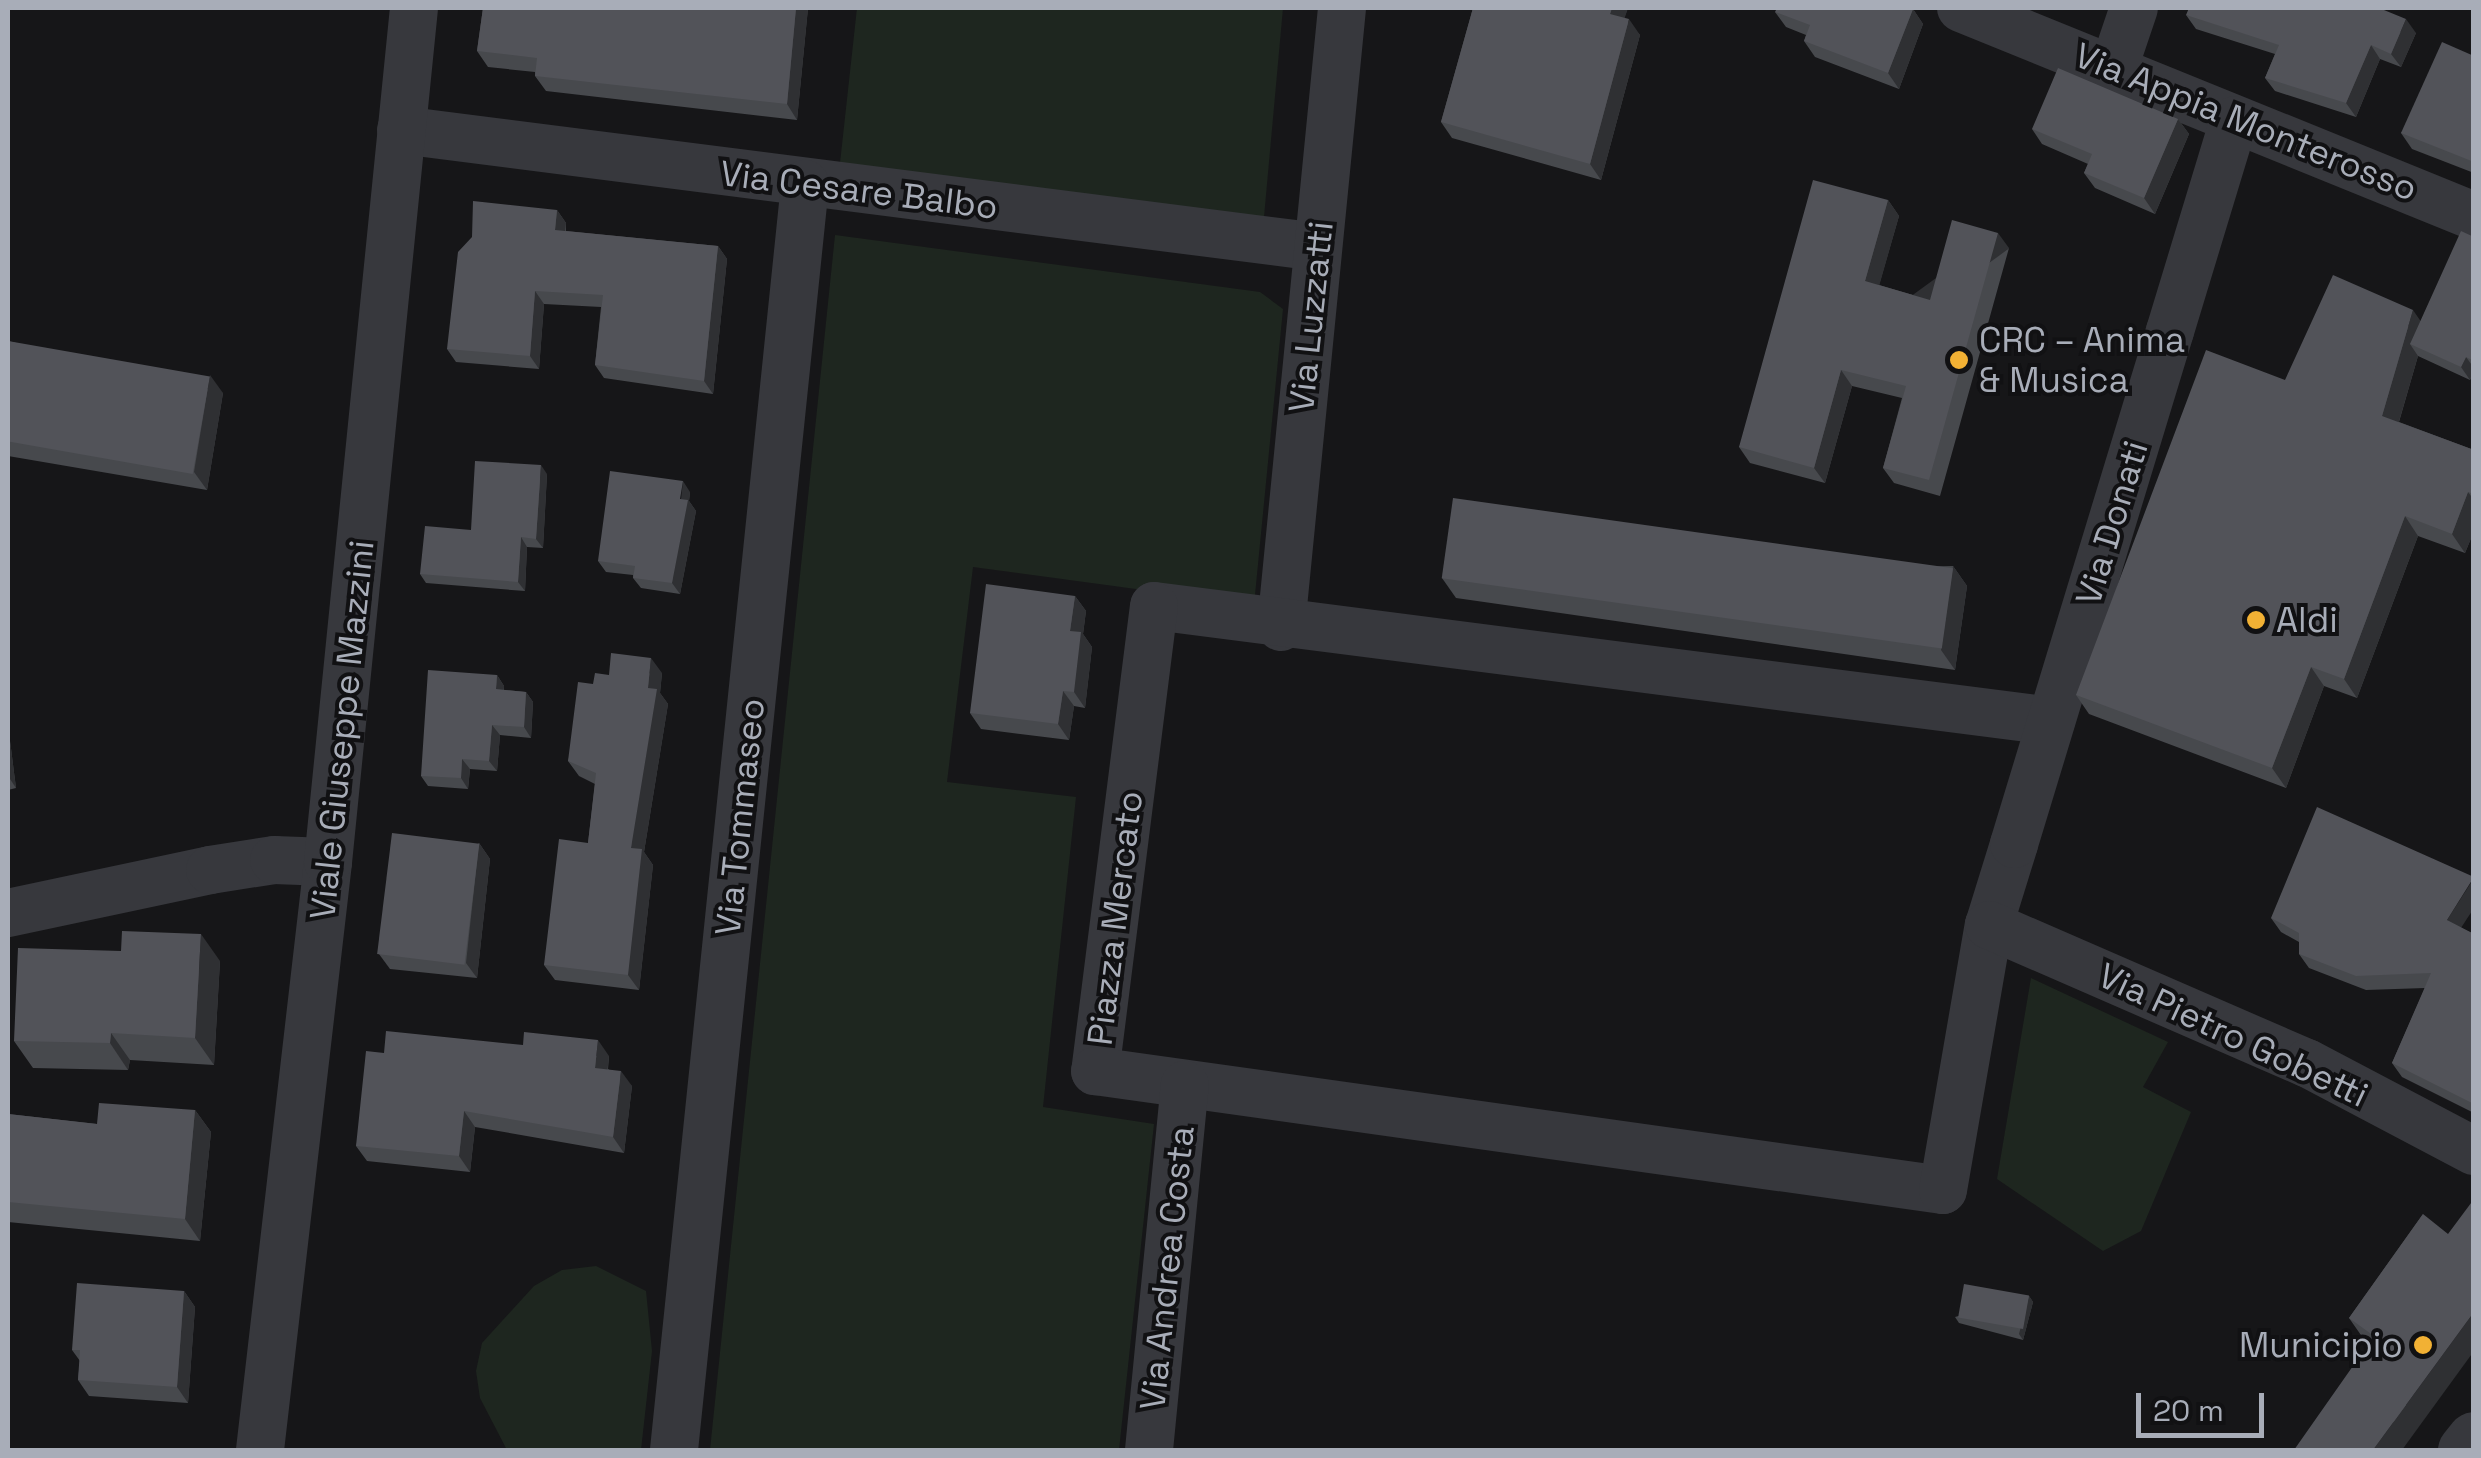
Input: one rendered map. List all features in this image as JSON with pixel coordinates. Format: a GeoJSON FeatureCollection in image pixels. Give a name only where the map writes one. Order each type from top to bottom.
{"type":"FeatureCollection","features":[{"type":"Feature","properties":{"kind":"street","name":"Viale Giuseppe Mazzini"},"geometry":{"type":"LineString","coordinates":[[260,1450],[328,862],[414,8]]}},
{"type":"Feature","properties":{"kind":"street","name":"Via Luzzatti"},"geometry":{"type":"LineString","coordinates":[[1281,627],[1342,8]]}},
{"type":"Feature","properties":{"kind":"street","name":"Via Appia Monterosso"},"geometry":{"type":"LineString","coordinates":[[1962,8],[2474,216]]}},
{"type":"Feature","properties":{"kind":"street"},"geometry":{"type":"LineString","coordinates":[[2114,68],[2134,8]]}},
{"type":"Feature","properties":{"kind":"street","name":"Via Donati"},"geometry":{"type":"LineString","coordinates":[[1989,925],[2234,121]]}},
{"type":"Feature","properties":{"kind":"street","name":"Via Cesare Balbo"},"geometry":{"type":"LineString","coordinates":[[401,130],[1318,247]]}},
{"type":"Feature","properties":{"kind":"street","name":"Via Tommaseo"},"geometry":{"type":"LineString","coordinates":[[674,1450],[806,184]]}},
{"type":"Feature","properties":{"kind":"street","name":"Piazza Mercato"},"geometry":{"type":"LineString","coordinates":[[1989,925],[1943,1190],[1095,1072],[1154,606],[1281,627],[2052,721]]}},
{"type":"Feature","properties":{"kind":"street"},"geometry":{"type":"LineString","coordinates":[[8,913],[210,870],[274,860],[328,862]]}},
{"type":"Feature","properties":{"kind":"street","name":"Via Pietro Gobetti"},"geometry":{"type":"LineString","coordinates":[[1989,925],[2307,1063],[2474,1151]]}},
{"type":"Feature","properties":{"kind":"street","name":"Via Andrea Costa"},"geometry":{"type":"LineString","coordinates":[[1149,1450],[1185,1085]]}},
{"type":"Feature","properties":{"kind":"street"},"geometry":{"type":"LineString","coordinates":[[2466,1450],[2474,1439]]}},
{"type":"Feature","properties":{"kind":"shaded area"},"geometry":{"type":"Polygon","coordinates":[[[857,8],[1283,8],[1264,217],[840,163],[857,8]]]}},
{"type":"Feature","properties":{"kind":"shaded area"},"geometry":{"type":"Polygon","coordinates":[[[835,235],[1260,292],[1283,309],[1254,605],[973,567],[947,782],[1076,797],[1043,1107],[1154,1124],[1119,1450],[710,1450],[835,235]]]}},
{"type":"Feature","properties":{"kind":"shaded area"},"geometry":{"type":"Polygon","coordinates":[[[2031,978],[2168,1042],[2143,1087],[2191,1112],[2141,1231],[2103,1251],[1997,1179],[2031,978]]]}},
{"type":"Feature","properties":{"kind":"shaded area"},"geometry":{"type":"Polygon","coordinates":[[[596,1266],[646,1291],[652,1351],[641,1450],[507,1450],[480,1398],[476,1371],[482,1343],[534,1286],[562,1270],[596,1266]]]}},
{"type":"Feature","properties":{"kind":"building"},"geometry":{"type":"Polygon","coordinates":[[[483,8],[796,8],[787,104],[535,76],[537,58],[477,51],[483,8]]]}},
{"type":"Feature","properties":{"kind":"building"},"geometry":{"type":"Polygon","coordinates":[[[1473,8],[1612,8],[1610,14],[1629,19],[1590,164],[1441,122],[1473,8]]]}},
{"type":"Feature","properties":{"kind":"building"},"geometry":{"type":"Polygon","coordinates":[[[1777,8],[1913,9],[1888,73],[1804,41],[1810,25],[1775,12],[1777,8]]]}},
{"type":"Feature","properties":{"kind":"building"},"geometry":{"type":"Polygon","coordinates":[[[2189,8],[2379,8],[2406,19],[2391,54],[2371,45],[2346,103],[2265,78],[2279,45],[2186,15],[2189,8]]]}},
{"type":"Feature","properties":{"kind":"building"},"geometry":{"type":"Polygon","coordinates":[[[2442,42],[2474,56],[2474,162],[2401,133],[2442,42]]]}},
{"type":"Feature","properties":{"kind":"building"},"geometry":{"type":"Polygon","coordinates":[[[2058,68],[2178,119],[2144,198],[2084,173],[2092,154],[2032,129],[2058,68]]]}},
{"type":"Feature","properties":{"kind":"building"},"geometry":{"type":"Polygon","coordinates":[[[1813,180],[1888,200],[1865,281],[1930,300],[1952,220],[1998,233],[1929,480],[1883,468],[1906,386],[1841,370],[1814,468],[1739,447],[1813,180]]]}},
{"type":"Feature","properties":{"kind":"building"},"geometry":{"type":"Polygon","coordinates":[[[473,201],[557,210],[555,230],[718,246],[704,381],[595,365],[603,295],[535,291],[530,356],[447,349],[458,252],[472,237],[473,201]]]}},
{"type":"Feature","properties":{"kind":"building"},"geometry":{"type":"Polygon","coordinates":[[[2461,231],[2474,237],[2474,361],[2466,357],[2461,367],[2410,344],[2461,231]]]}},
{"type":"Feature","properties":{"kind":"building","name":"Aldi"},"geometry":{"type":"Polygon","coordinates":[[[2333,275],[2413,310],[2382,416],[2474,450],[2474,494],[2468,492],[2452,534],[2405,516],[2344,679],[2311,667],[2272,768],[2076,695],[2206,350],[2285,380],[2333,275]]]}},
{"type":"Feature","properties":{"kind":"building"},"geometry":{"type":"Polygon","coordinates":[[[8,341],[210,377],[193,474],[8,442],[8,341]]]}},
{"type":"Feature","properties":{"kind":"building"},"geometry":{"type":"Polygon","coordinates":[[[475,461],[541,465],[536,539],[521,537],[518,582],[420,574],[425,526],[471,530],[475,461]]]}},
{"type":"Feature","properties":{"kind":"building"},"geometry":{"type":"Polygon","coordinates":[[[610,471],[683,481],[680,499],[688,500],[672,583],[633,578],[635,566],[598,561],[610,471]]]}},
{"type":"Feature","properties":{"kind":"building"},"geometry":{"type":"Polygon","coordinates":[[[1453,498],[1953,568],[1942,648],[1442,578],[1453,498]]]}},
{"type":"Feature","properties":{"kind":"building"},"geometry":{"type":"Polygon","coordinates":[[[986,584],[1075,596],[1070,631],[1081,632],[1074,692],[1063,691],[1058,724],[970,713],[986,584]]]}},
{"type":"Feature","properties":{"kind":"building"},"geometry":{"type":"Polygon","coordinates":[[[611,653],[651,658],[648,688],[657,689],[631,848],[642,849],[628,975],[544,965],[559,839],[588,843],[596,773],[568,761],[578,682],[593,684],[595,673],[609,675],[611,653]]]}},
{"type":"Feature","properties":{"kind":"building"},"geometry":{"type":"Polygon","coordinates":[[[428,670],[497,675],[496,689],[526,692],[524,727],[492,725],[489,761],[462,759],[461,778],[421,776],[428,670]]]}},
{"type":"Feature","properties":{"kind":"building"},"geometry":{"type":"Polygon","coordinates":[[[2317,807],[2474,877],[2447,920],[2474,934],[2474,1104],[2392,1063],[2431,973],[2356,976],[2299,954],[2299,933],[2271,918],[2317,807]]]}},
{"type":"Feature","properties":{"kind":"building"},"geometry":{"type":"Polygon","coordinates":[[[392,833],[479,844],[464,965],[377,954],[392,833]]]}},
{"type":"Feature","properties":{"kind":"building"},"geometry":{"type":"Polygon","coordinates":[[[122,931],[201,934],[195,1038],[111,1033],[110,1043],[14,1041],[18,948],[121,951],[122,931]]]}},
{"type":"Feature","properties":{"kind":"building"},"geometry":{"type":"Polygon","coordinates":[[[386,1031],[523,1045],[524,1032],[598,1040],[595,1068],[621,1071],[613,1137],[464,1111],[459,1156],[356,1146],[366,1051],[384,1053],[386,1031]]]}},
{"type":"Feature","properties":{"kind":"building"},"geometry":{"type":"Polygon","coordinates":[[[99,1103],[195,1110],[185,1219],[8,1202],[8,1114],[97,1124],[99,1103]]]}},
{"type":"Feature","properties":{"kind":"building","name":"Municipio"},"geometry":{"type":"Polygon","coordinates":[[[2474,1199],[2474,1312],[2373,1450],[2294,1450],[2374,1336],[2349,1318],[2423,1214],[2448,1234],[2474,1199]]]}},
{"type":"Feature","properties":{"kind":"building"},"geometry":{"type":"Polygon","coordinates":[[[77,1283],[184,1291],[177,1387],[78,1380],[80,1350],[72,1350],[77,1283]]]}},
{"type":"Feature","properties":{"kind":"building"},"geometry":{"type":"Polygon","coordinates":[[[1964,1284],[2029,1295],[2023,1329],[1958,1317],[1964,1284]]]}},
{"type":"Feature","properties":{"kind":"place","name":"CRC – Anima & Musica"},"geometry":{"type":"Point","coordinates":[1959,360]}},
{"type":"Feature","properties":{"kind":"place","name":"Aldi"},"geometry":{"type":"Point","coordinates":[2256,620]}},
{"type":"Feature","properties":{"kind":"place","name":"Municipio"},"geometry":{"type":"Point","coordinates":[2423,1345]}}]}
